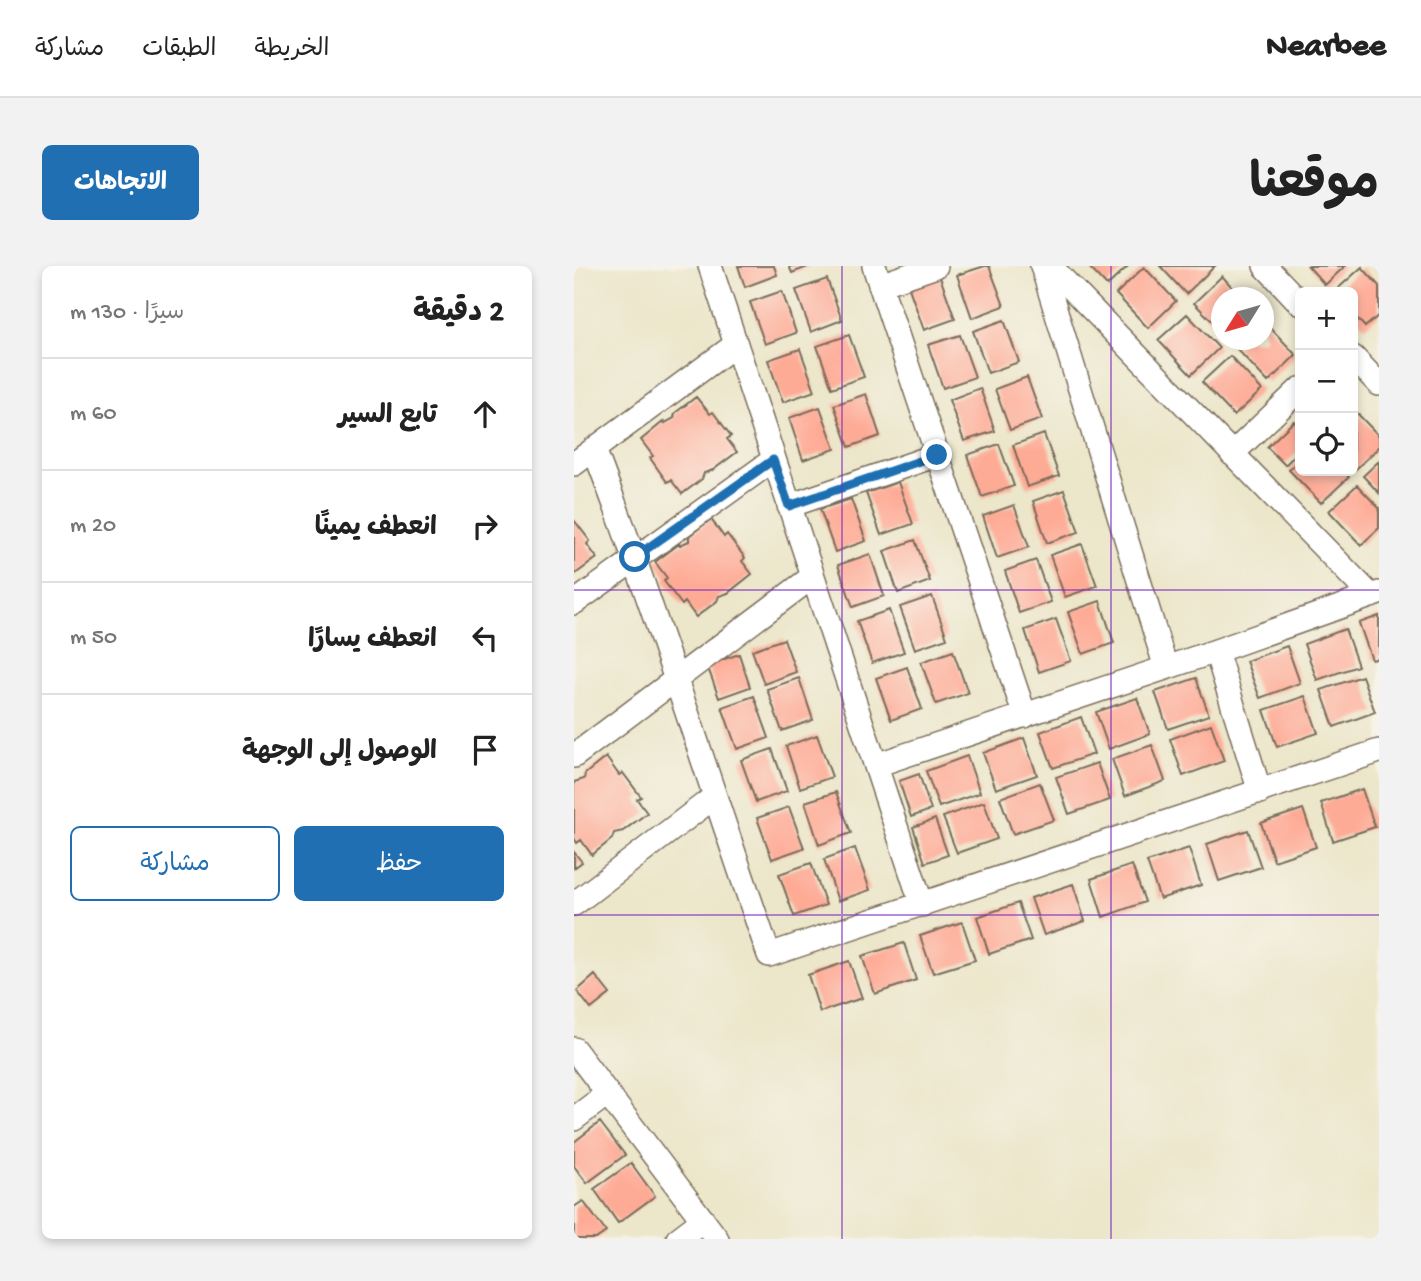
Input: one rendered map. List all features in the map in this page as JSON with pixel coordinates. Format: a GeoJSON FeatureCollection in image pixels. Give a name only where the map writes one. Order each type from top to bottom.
{"type":"FeatureCollection","features":[{"type":"Feature","properties":{"kind":"street"},"geometry":{"type":"LineString","coordinates":[[710,266],[922,905]]}},
{"type":"Feature","properties":{"kind":"street"},"geometry":{"type":"LineString","coordinates":[[936,266],[877,275],[1025,716]]}},
{"type":"Feature","properties":{"kind":"street"},"geometry":{"type":"LineString","coordinates":[[1042,266],[1166,668]]}},
{"type":"Feature","properties":{"kind":"street"},"geometry":{"type":"LineString","coordinates":[[876,765],[1375,595],[1232,454],[1050,266]]}},
{"type":"Feature","properties":{"kind":"street"},"geometry":{"type":"LineString","coordinates":[[1265,266],[1295,298]]}},
{"type":"Feature","properties":{"kind":"street"},"geometry":{"type":"LineString","coordinates":[[574,464],[735,345]]}},
{"type":"Feature","properties":{"kind":"street"},"geometry":{"type":"LineString","coordinates":[[1358,362],[1379,384]]}},
{"type":"Feature","properties":{"kind":"street"},"geometry":{"type":"LineString","coordinates":[[1232,454],[1295,394]]}},
{"type":"Feature","properties":{"kind":"street"},"geometry":{"type":"LineString","coordinates":[[594,449],[635,557],[769,955],[1379,751]]}},
{"type":"Feature","properties":{"kind":"street"},"geometry":{"type":"LineString","coordinates":[[789,506],[937,455]]}},
{"type":"Feature","properties":{"kind":"street"},"geometry":{"type":"LineString","coordinates":[[574,603],[773,460]]}},
{"type":"Feature","properties":{"kind":"street"},"geometry":{"type":"LineString","coordinates":[[574,756],[812,577]]}},
{"type":"Feature","properties":{"kind":"street"},"geometry":{"type":"LineString","coordinates":[[1216,651],[1260,792]]}},
{"type":"Feature","properties":{"kind":"street"},"geometry":{"type":"LineString","coordinates":[[574,904],[714,797]]}},
{"type":"Feature","properties":{"kind":"street"},"geometry":{"type":"LineString","coordinates":[[574,1049],[717,1239]]}},
{"type":"Feature","properties":{"kind":"street"},"geometry":{"type":"LineString","coordinates":[[574,1119],[607,1094]]}},
{"type":"Feature","properties":{"kind":"street"},"geometry":{"type":"LineString","coordinates":[[678,1239],[703,1220]]}},
{"type":"Feature","properties":{"kind":"building"},"geometry":{"type":"Polygon","coordinates":[[[738,266],[774,266],[777,275],[745,287],[738,266]]]}},
{"type":"Feature","properties":{"kind":"building"},"geometry":{"type":"Polygon","coordinates":[[[789,266],[810,266],[792,273],[789,266]]]}},
{"type":"Feature","properties":{"kind":"building"},"geometry":{"type":"Polygon","coordinates":[[[989,266],[1004,306],[972,318],[957,275],[989,266]]]}},
{"type":"Feature","properties":{"kind":"building"},"geometry":{"type":"Polygon","coordinates":[[[1088,266],[1128,266],[1107,286],[1088,266]]]}},
{"type":"Feature","properties":{"kind":"building"},"geometry":{"type":"Polygon","coordinates":[[[1160,266],[1215,266],[1186,294],[1160,266]]]}},
{"type":"Feature","properties":{"kind":"building"},"geometry":{"type":"Polygon","coordinates":[[[1308,266],[1345,266],[1325,285],[1308,266]]]}},
{"type":"Feature","properties":{"kind":"building"},"geometry":{"type":"Polygon","coordinates":[[[1144,267],[1176,301],[1148,328],[1116,294],[1144,267]]]}},
{"type":"Feature","properties":{"kind":"building"},"geometry":{"type":"Polygon","coordinates":[[[1362,267],[1379,286],[1379,315],[1365,327],[1358,319],[1358,287],[1340,287],[1362,267]]]}},
{"type":"Feature","properties":{"kind":"building"},"geometry":{"type":"Polygon","coordinates":[[[1222,276],[1232,287],[1211,287],[1211,320],[1194,303],[1222,276]]]}},
{"type":"Feature","properties":{"kind":"building"},"geometry":{"type":"Polygon","coordinates":[[[940,277],[955,319],[924,330],[909,288],[940,277]]]}},
{"type":"Feature","properties":{"kind":"building"},"geometry":{"type":"Polygon","coordinates":[[[827,279],[842,320],[811,332],[796,290],[827,279]]]}},
{"type":"Feature","properties":{"kind":"building"},"geometry":{"type":"Polygon","coordinates":[[[782,291],[796,333],[765,344],[750,302],[782,291]]]}},
{"type":"Feature","properties":{"kind":"building"},"geometry":{"type":"Polygon","coordinates":[[[1187,314],[1211,340],[1211,350],[1217,350],[1191,375],[1158,340],[1187,314]]]}},
{"type":"Feature","properties":{"kind":"building"},"geometry":{"type":"Polygon","coordinates":[[[1004,320],[1019,362],[988,373],[973,331],[1004,320]]]}},
{"type":"Feature","properties":{"kind":"building"},"geometry":{"type":"Polygon","coordinates":[[[1274,332],[1295,356],[1268,382],[1238,350],[1274,350],[1274,332]]]}},
{"type":"Feature","properties":{"kind":"building"},"geometry":{"type":"Polygon","coordinates":[[[849,335],[864,377],[832,388],[817,346],[849,335]]]}},
{"type":"Feature","properties":{"kind":"building"},"geometry":{"type":"Polygon","coordinates":[[[960,335],[975,377],[943,388],[928,345],[960,335]]]}},
{"type":"Feature","properties":{"kind":"building"},"geometry":{"type":"Polygon","coordinates":[[[800,349],[815,391],[783,402],[768,360],[800,349]]]}},
{"type":"Feature","properties":{"kind":"building"},"geometry":{"type":"Polygon","coordinates":[[[1230,356],[1262,390],[1234,416],[1202,382],[1230,356]]]}},
{"type":"Feature","properties":{"kind":"building"},"geometry":{"type":"Polygon","coordinates":[[[1027,377],[1042,419],[1010,430],[995,389],[1027,377]]]}},
{"type":"Feature","properties":{"kind":"building"},"geometry":{"type":"Polygon","coordinates":[[[980,388],[995,431],[964,441],[949,400],[980,388]]]}},
{"type":"Feature","properties":{"kind":"building"},"geometry":{"type":"Polygon","coordinates":[[[866,394],[880,436],[849,447],[834,405],[866,394]]]}},
{"type":"Feature","properties":{"kind":"building"},"geometry":{"type":"Polygon","coordinates":[[[696,397],[710,414],[713,412],[731,436],[727,439],[737,452],[713,470],[704,473],[702,479],[682,494],[671,480],[667,482],[641,440],[664,421],[665,423],[674,418],[675,413],[696,397]]]}},
{"type":"Feature","properties":{"kind":"building"},"geometry":{"type":"Polygon","coordinates":[[[820,407],[835,449],[803,460],[789,418],[820,407]]]}},
{"type":"Feature","properties":{"kind":"building"},"geometry":{"type":"Polygon","coordinates":[[[1358,414],[1379,436],[1379,447],[1358,467],[1358,414]]]}},
{"type":"Feature","properties":{"kind":"building"},"geometry":{"type":"Polygon","coordinates":[[[1294,421],[1295,455],[1285,465],[1267,447],[1294,421]]]}},
{"type":"Feature","properties":{"kind":"building"},"geometry":{"type":"Polygon","coordinates":[[[1044,434],[1059,476],[1027,487],[1013,445],[1044,434]]]}},
{"type":"Feature","properties":{"kind":"building"},"geometry":{"type":"Polygon","coordinates":[[[999,444],[1014,486],[982,497],[967,455],[999,444]]]}},
{"type":"Feature","properties":{"kind":"building"},"geometry":{"type":"Polygon","coordinates":[[[1379,461],[1379,493],[1363,476],[1379,461]]]}},
{"type":"Feature","properties":{"kind":"building"},"geometry":{"type":"Polygon","coordinates":[[[1295,463],[1295,476],[1349,477],[1321,503],[1289,470],[1295,463]]]}},
{"type":"Feature","properties":{"kind":"building"},"geometry":{"type":"Polygon","coordinates":[[[898,482],[913,524],[881,535],[866,493],[898,482]]]}},
{"type":"Feature","properties":{"kind":"building"},"geometry":{"type":"Polygon","coordinates":[[[1357,485],[1379,508],[1379,528],[1361,545],[1329,511],[1357,485]]]}},
{"type":"Feature","properties":{"kind":"building"},"geometry":{"type":"Polygon","coordinates":[[[1064,490],[1079,532],[1047,543],[1033,501],[1064,490]]]}},
{"type":"Feature","properties":{"kind":"building"},"geometry":{"type":"Polygon","coordinates":[[[851,499],[866,541],[835,552],[820,509],[851,499]]]}},
{"type":"Feature","properties":{"kind":"building"},"geometry":{"type":"Polygon","coordinates":[[[1014,505],[1029,547],[997,558],[983,516],[1014,505]]]}},
{"type":"Feature","properties":{"kind":"building"},"geometry":{"type":"Polygon","coordinates":[[[711,519],[724,537],[727,534],[745,558],[742,561],[752,574],[728,593],[719,596],[717,601],[696,617],[685,602],[682,605],[664,581],[667,578],[655,562],[679,544],[689,541],[689,536],[711,519]]]}},
{"type":"Feature","properties":{"kind":"building"},"geometry":{"type":"Polygon","coordinates":[[[574,520],[590,541],[587,544],[597,558],[574,575],[574,520]]]}},
{"type":"Feature","properties":{"kind":"building"},"geometry":{"type":"Polygon","coordinates":[[[915,540],[930,581],[898,593],[884,551],[915,540]]]}},
{"type":"Feature","properties":{"kind":"building"},"geometry":{"type":"Polygon","coordinates":[[[1082,544],[1097,586],[1065,597],[1050,555],[1082,544]]]}},
{"type":"Feature","properties":{"kind":"building"},"geometry":{"type":"Polygon","coordinates":[[[870,554],[884,596],[853,607],[838,565],[870,554]]]}},
{"type":"Feature","properties":{"kind":"building"},"geometry":{"type":"Polygon","coordinates":[[[1036,560],[1051,602],[1019,613],[1005,571],[1036,560]]]}},
{"type":"Feature","properties":{"kind":"building"},"geometry":{"type":"Polygon","coordinates":[[[932,596],[947,638],[915,649],[900,607],[932,596]]]}},
{"type":"Feature","properties":{"kind":"building"},"geometry":{"type":"Polygon","coordinates":[[[1100,601],[1114,643],[1083,654],[1068,612],[1100,601]]]}},
{"type":"Feature","properties":{"kind":"building"},"geometry":{"type":"Polygon","coordinates":[[[889,610],[904,652],[872,663],[857,621],[889,610]]]}},
{"type":"Feature","properties":{"kind":"building"},"geometry":{"type":"Polygon","coordinates":[[[1379,616],[1379,658],[1372,660],[1359,623],[1379,616]]]}},
{"type":"Feature","properties":{"kind":"building"},"geometry":{"type":"Polygon","coordinates":[[[1056,619],[1071,661],[1039,672],[1025,630],[1056,619]]]}},
{"type":"Feature","properties":{"kind":"building"},"geometry":{"type":"Polygon","coordinates":[[[1345,629],[1358,666],[1317,680],[1304,644],[1345,629]]]}},
{"type":"Feature","properties":{"kind":"building"},"geometry":{"type":"Polygon","coordinates":[[[784,639],[796,672],[764,684],[752,650],[784,639]]]}},
{"type":"Feature","properties":{"kind":"building"},"geometry":{"type":"Polygon","coordinates":[[[1287,646],[1300,683],[1260,698],[1246,661],[1287,646]]]}},
{"type":"Feature","properties":{"kind":"building"},"geometry":{"type":"Polygon","coordinates":[[[953,651],[968,693],[936,704],[921,662],[953,651]]]}},
{"type":"Feature","properties":{"kind":"building"},"geometry":{"type":"Polygon","coordinates":[[[739,654],[750,687],[719,698],[707,665],[739,654]]]}},
{"type":"Feature","properties":{"kind":"building"},"geometry":{"type":"Polygon","coordinates":[[[907,667],[922,709],[891,720],[876,678],[907,667]]]}},
{"type":"Feature","properties":{"kind":"building"},"geometry":{"type":"Polygon","coordinates":[[[1362,676],[1375,712],[1334,727],[1321,690],[1362,676]]]}},
{"type":"Feature","properties":{"kind":"building"},"geometry":{"type":"Polygon","coordinates":[[[799,678],[813,720],[782,731],[767,689],[799,678]]]}},
{"type":"Feature","properties":{"kind":"building"},"geometry":{"type":"Polygon","coordinates":[[[1196,678],[1209,715],[1168,729],[1155,692],[1196,678]]]}},
{"type":"Feature","properties":{"kind":"building"},"geometry":{"type":"Polygon","coordinates":[[[754,696],[769,738],[737,749],[722,707],[754,696]]]}},
{"type":"Feature","properties":{"kind":"building"},"geometry":{"type":"Polygon","coordinates":[[[1305,696],[1318,733],[1277,747],[1264,710],[1305,696]]]}},
{"type":"Feature","properties":{"kind":"building"},"geometry":{"type":"Polygon","coordinates":[[[1137,698],[1150,734],[1109,749],[1096,712],[1137,698]]]}},
{"type":"Feature","properties":{"kind":"building"},"geometry":{"type":"Polygon","coordinates":[[[1081,717],[1094,754],[1053,768],[1040,732],[1081,717]]]}},
{"type":"Feature","properties":{"kind":"building"},"geometry":{"type":"Polygon","coordinates":[[[1211,724],[1224,761],[1183,776],[1170,739],[1211,724]]]}},
{"type":"Feature","properties":{"kind":"building"},"geometry":{"type":"Polygon","coordinates":[[[817,735],[832,777],[800,788],[786,746],[817,735]]]}},
{"type":"Feature","properties":{"kind":"building"},"geometry":{"type":"Polygon","coordinates":[[[1024,738],[1037,775],[996,789],[983,753],[1024,738]]]}},
{"type":"Feature","properties":{"kind":"building"},"geometry":{"type":"Polygon","coordinates":[[[1152,745],[1165,781],[1125,796],[1112,759],[1152,745]]]}},
{"type":"Feature","properties":{"kind":"building"},"geometry":{"type":"Polygon","coordinates":[[[772,749],[787,791],[756,802],[741,760],[772,749]]]}},
{"type":"Feature","properties":{"kind":"building"},"geometry":{"type":"Polygon","coordinates":[[[967,756],[980,793],[939,807],[926,771],[967,756]]]}},
{"type":"Feature","properties":{"kind":"building"},"geometry":{"type":"Polygon","coordinates":[[[606,757],[619,775],[623,773],[641,797],[637,799],[647,813],[623,831],[614,833],[612,839],[592,855],[581,840],[577,843],[574,838],[574,782],[584,779],[585,774],[606,757]]]}},
{"type":"Feature","properties":{"kind":"building"},"geometry":{"type":"Polygon","coordinates":[[[1097,763],[1110,800],[1069,814],[1056,777],[1097,763]]]}},
{"type":"Feature","properties":{"kind":"building"},"geometry":{"type":"Polygon","coordinates":[[[919,774],[931,810],[911,817],[899,781],[919,774]]]}},
{"type":"Feature","properties":{"kind":"building"},"geometry":{"type":"Polygon","coordinates":[[[1040,783],[1054,820],[1013,834],[1000,798],[1040,783]]]}},
{"type":"Feature","properties":{"kind":"building"},"geometry":{"type":"Polygon","coordinates":[[[1362,789],[1375,827],[1333,841],[1321,803],[1362,789]]]}},
{"type":"Feature","properties":{"kind":"building"},"geometry":{"type":"Polygon","coordinates":[[[836,792],[851,833],[819,845],[805,802],[836,792]]]}},
{"type":"Feature","properties":{"kind":"building"},"geometry":{"type":"Polygon","coordinates":[[[984,802],[997,839],[957,853],[943,817],[984,802]]]}},
{"type":"Feature","properties":{"kind":"building"},"geometry":{"type":"Polygon","coordinates":[[[789,807],[804,848],[772,859],[757,818],[789,807]]]}},
{"type":"Feature","properties":{"kind":"building"},"geometry":{"type":"Polygon","coordinates":[[[1303,809],[1316,847],[1274,861],[1261,823],[1303,809]]]}},
{"type":"Feature","properties":{"kind":"building"},"geometry":{"type":"Polygon","coordinates":[[[935,819],[948,855],[925,863],[913,827],[935,819]]]}},
{"type":"Feature","properties":{"kind":"building"},"geometry":{"type":"Polygon","coordinates":[[[1248,830],[1261,867],[1219,881],[1207,844],[1248,830]]]}},
{"type":"Feature","properties":{"kind":"building"},"geometry":{"type":"Polygon","coordinates":[[[855,848],[870,890],[838,901],[824,859],[855,848]]]}},
{"type":"Feature","properties":{"kind":"building"},"geometry":{"type":"Polygon","coordinates":[[[1189,848],[1201,885],[1160,899],[1147,862],[1189,848]]]}},
{"type":"Feature","properties":{"kind":"building"},"geometry":{"type":"Polygon","coordinates":[[[574,852],[582,862],[574,868],[574,852]]]}},
{"type":"Feature","properties":{"kind":"building"},"geometry":{"type":"Polygon","coordinates":[[[811,863],[826,905],[794,916],[779,874],[811,863]]]}},
{"type":"Feature","properties":{"kind":"building"},"geometry":{"type":"Polygon","coordinates":[[[1132,865],[1145,902],[1103,917],[1091,879],[1132,865]]]}},
{"type":"Feature","properties":{"kind":"building"},"geometry":{"type":"Polygon","coordinates":[[[1073,884],[1085,921],[1044,935],[1031,898],[1073,884]]]}},
{"type":"Feature","properties":{"kind":"building"},"geometry":{"type":"Polygon","coordinates":[[[1018,903],[1031,940],[989,954],[977,917],[1018,903]]]}},
{"type":"Feature","properties":{"kind":"building"},"geometry":{"type":"Polygon","coordinates":[[[962,922],[975,960],[933,973],[920,936],[962,922]]]}},
{"type":"Feature","properties":{"kind":"building"},"geometry":{"type":"Polygon","coordinates":[[[904,943],[916,980],[875,994],[862,956],[904,943]]]}},
{"type":"Feature","properties":{"kind":"building"},"geometry":{"type":"Polygon","coordinates":[[[849,961],[862,998],[820,1012],[808,975],[849,961]]]}},
{"type":"Feature","properties":{"kind":"building"},"geometry":{"type":"Polygon","coordinates":[[[595,975],[610,994],[591,1009],[577,991],[595,975]]]}},
{"type":"Feature","properties":{"kind":"building"},"geometry":{"type":"Polygon","coordinates":[[[600,1122],[625,1155],[587,1183],[574,1166],[574,1142],[600,1122]]]}},
{"type":"Feature","properties":{"kind":"building"},"geometry":{"type":"Polygon","coordinates":[[[631,1163],[655,1196],[618,1223],[594,1189],[631,1163]]]}},
{"type":"Feature","properties":{"kind":"building"},"geometry":{"type":"Polygon","coordinates":[[[583,1201],[606,1232],[596,1239],[574,1239],[574,1207],[583,1201]]]}},
{"type":"Feature","properties":{"kind":"route"},"geometry":{"type":"LineString","coordinates":[[635,557],[773,460],[789,506],[937,455]]}}]}
